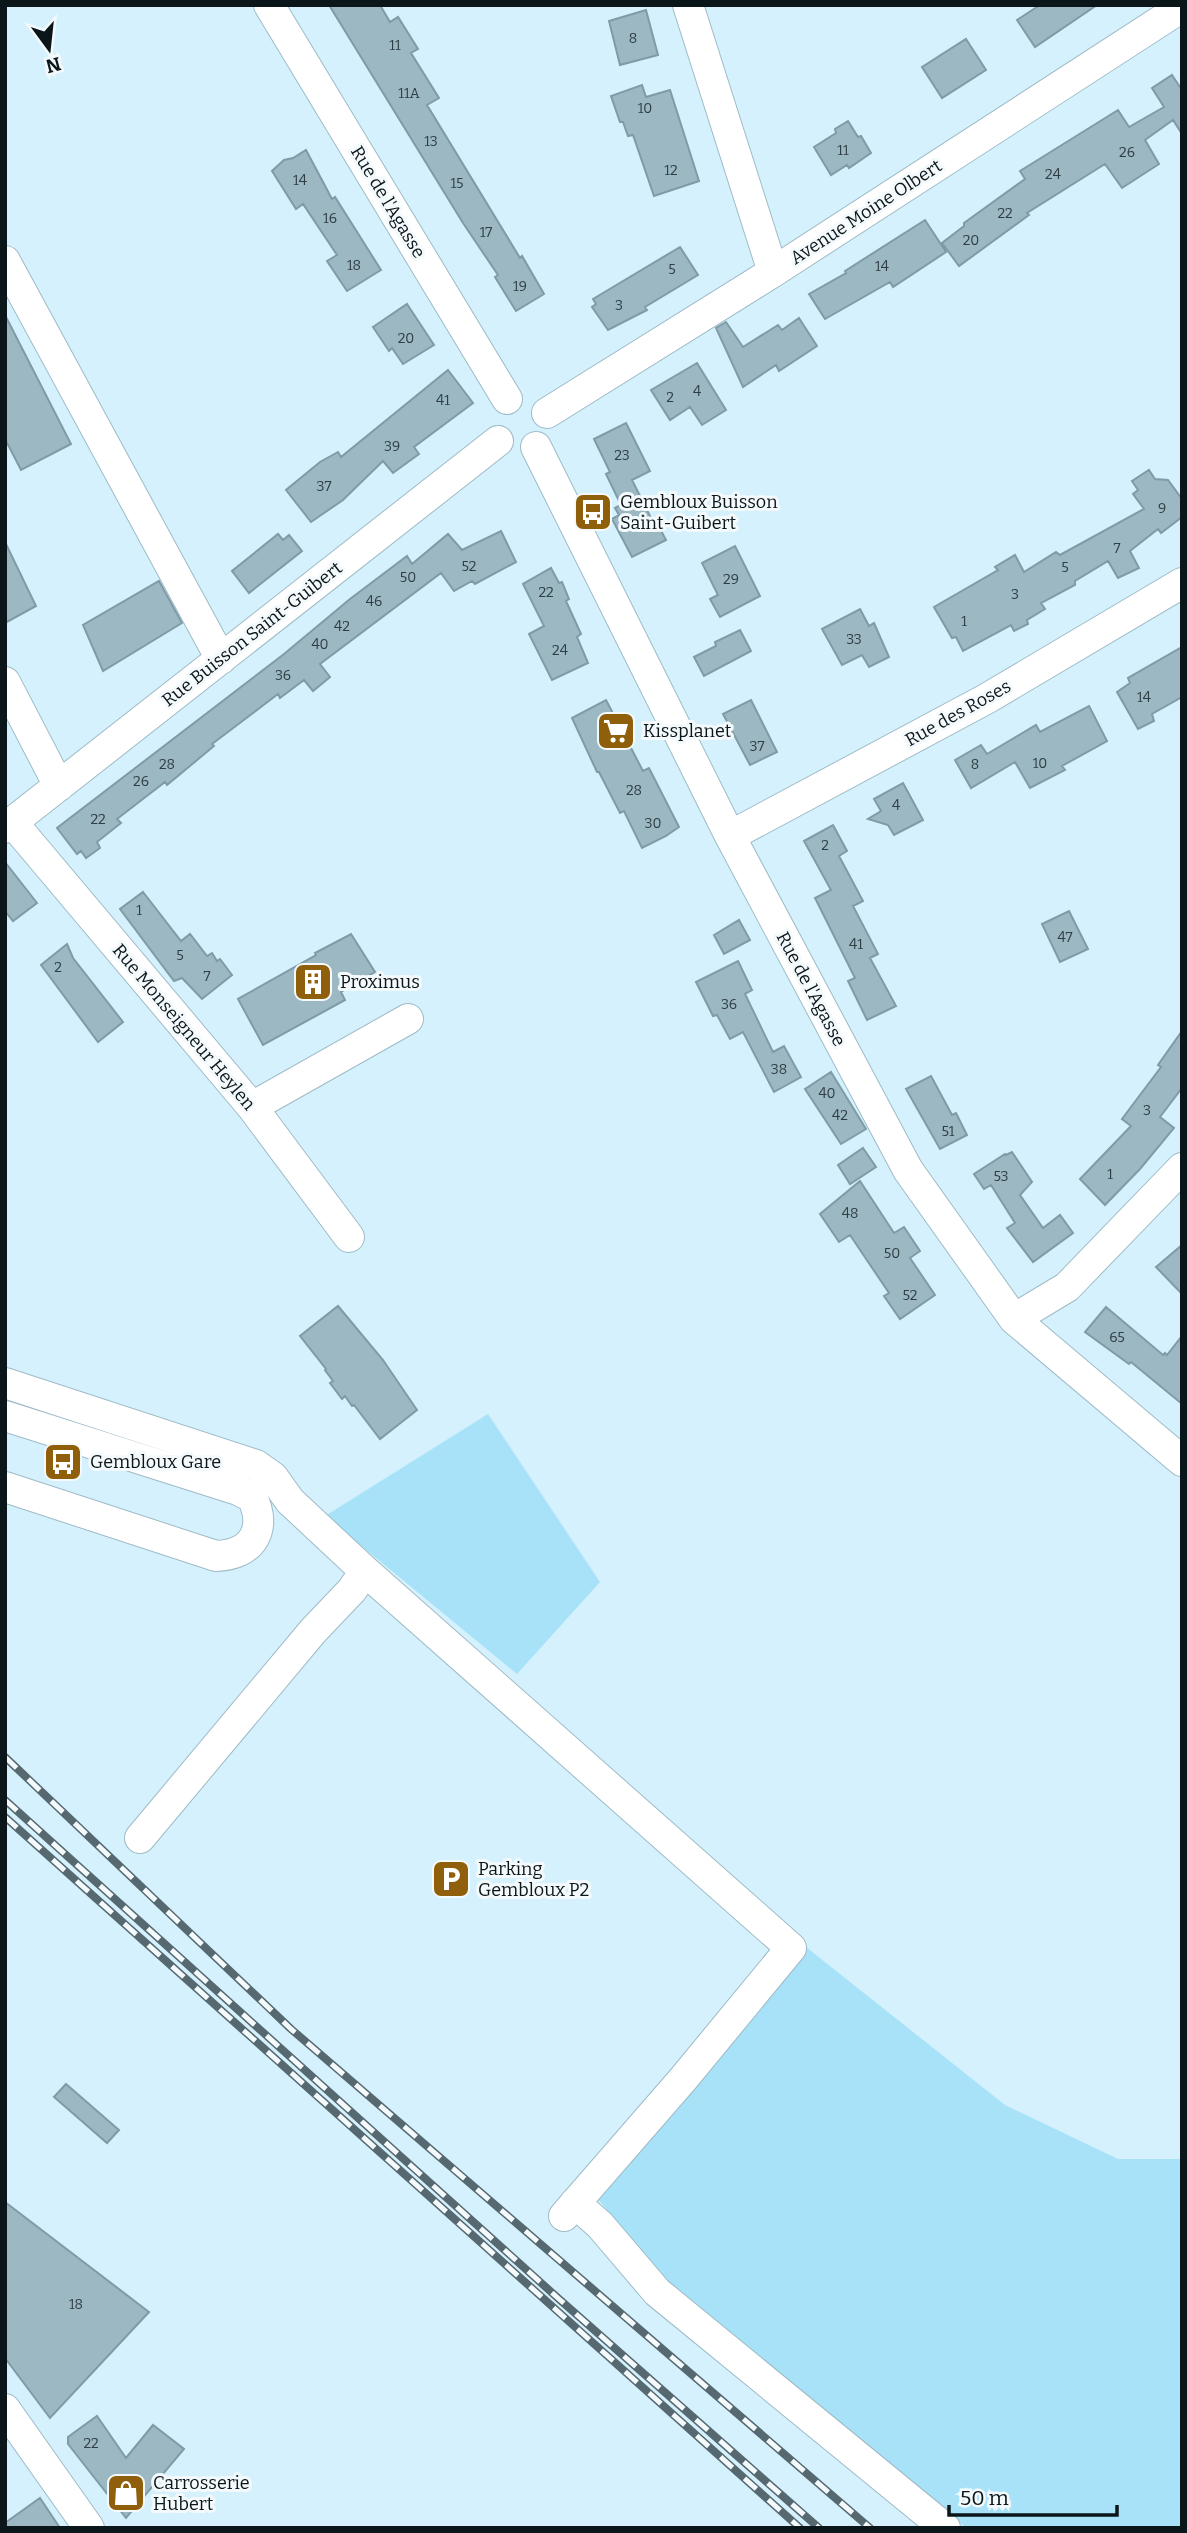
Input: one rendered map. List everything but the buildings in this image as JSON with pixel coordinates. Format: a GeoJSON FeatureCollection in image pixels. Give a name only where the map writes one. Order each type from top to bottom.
{"type":"FeatureCollection","features":[{"type":"Feature","properties":{"kind":"street","name":"Rue de l'Agasse"},"geometry":{"type":"LineString","coordinates":[[269,5],[507,399]]}},
{"type":"Feature","properties":{"kind":"street"},"geometry":{"type":"LineString","coordinates":[[688,5],[773,272]]}},
{"type":"Feature","properties":{"kind":"street","name":"Avenue Moine Olbert"},"geometry":{"type":"LineString","coordinates":[[547,412],[773,272],[1182,7]]}},
{"type":"Feature","properties":{"kind":"street"},"geometry":{"type":"LineString","coordinates":[[8,272],[221,659]]}},
{"type":"Feature","properties":{"kind":"street"},"geometry":{"type":"LineString","coordinates":[[525,396],[542,405],[547,412],[549,428],[542,442],[536,447],[528,451],[512,450],[498,440],[493,422],[499,405],[507,399],[525,396]]}},
{"type":"Feature","properties":{"kind":"street","name":"Rue Buisson Saint-Guibert"},"geometry":{"type":"LineString","coordinates":[[9,825],[498,440]]}},
{"type":"Feature","properties":{"kind":"street","name":"Rue de l'Agasse"},"geometry":{"type":"LineString","coordinates":[[536,447],[730,836],[908,1170],[1014,1319],[1182,1461]]}},
{"type":"Feature","properties":{"kind":"street","name":"Rue des Roses"},"geometry":{"type":"LineString","coordinates":[[730,836],[986,699],[1182,583]]}},
{"type":"Feature","properties":{"kind":"street"},"geometry":{"type":"LineString","coordinates":[[5,682],[59,786]]}},
{"type":"Feature","properties":{"kind":"street","name":"Rue Monseigneur Heylen"},"geometry":{"type":"LineString","coordinates":[[9,825],[252,1107],[349,1237]]}},
{"type":"Feature","properties":{"kind":"street"},"geometry":{"type":"LineString","coordinates":[[252,1107],[408,1019]]}},
{"type":"Feature","properties":{"kind":"street"},"geometry":{"type":"LineString","coordinates":[[1014,1319],[1067,1287],[1182,1168]]}},
{"type":"Feature","properties":{"kind":"street"},"geometry":{"type":"LineString","coordinates":[[5,1383],[256,1465],[273,1477],[290,1501],[322,1532],[791,1948],[570,2210],[600,2225],[657,2292],[946,2528]]}},
{"type":"Feature","properties":{"kind":"street"},"geometry":{"type":"LineString","coordinates":[[5,1416],[245,1493],[253,1497],[259,1510],[259,1525],[254,1538],[244,1549],[231,1555],[216,1556],[5,1487]]}},
{"type":"Feature","properties":{"kind":"street"},"geometry":{"type":"LineString","coordinates":[[140,1838],[313,1631],[352,1590],[365,1571]]}},
{"type":"Feature","properties":{"kind":"street"},"geometry":{"type":"LineString","coordinates":[[5,2409],[89,2528]]}},
{"type":"Feature","properties":{"kind":"shaded area"},"geometry":{"type":"Polygon","coordinates":[[[488,1414],[600,1582],[517,1674],[325,1516],[488,1414]]]}},
{"type":"Feature","properties":{"kind":"shaded area"},"geometry":{"type":"Polygon","coordinates":[[[806,1947],[1005,2105],[1118,2159],[1182,2159],[1182,2528],[966,2528],[666,2280],[597,2198],[806,1947]]]}},
{"type":"Feature","properties":{"kind":"railway"},"geometry":{"type":"LineString","coordinates":[[5,1757],[291,2029],[870,2528]]}},
{"type":"Feature","properties":{"kind":"railway"},"geometry":{"type":"LineString","coordinates":[[5,1800],[559,2299],[819,2528]]}},
{"type":"Feature","properties":{"kind":"railway"},"geometry":{"type":"LineString","coordinates":[[5,1817],[800,2528]]}},
{"type":"Feature","properties":{"kind":"place","name":"Gembloux Buisson Saint-Guibert"},"geometry":{"type":"Point","coordinates":[593,512]}},
{"type":"Feature","properties":{"kind":"place","name":"Kissplanet"},"geometry":{"type":"Point","coordinates":[616,731]}},
{"type":"Feature","properties":{"kind":"place","name":"Proximus"},"geometry":{"type":"Point","coordinates":[313,982]}},
{"type":"Feature","properties":{"kind":"place","name":"Gembloux Gare"},"geometry":{"type":"Point","coordinates":[63,1462]}},
{"type":"Feature","properties":{"kind":"place","name":"Parking Gembloux P2"},"geometry":{"type":"Point","coordinates":[451,1879]}},
{"type":"Feature","properties":{"kind":"place","name":"Carrosserie Hubert"},"geometry":{"type":"Point","coordinates":[126,2493]}}]}
